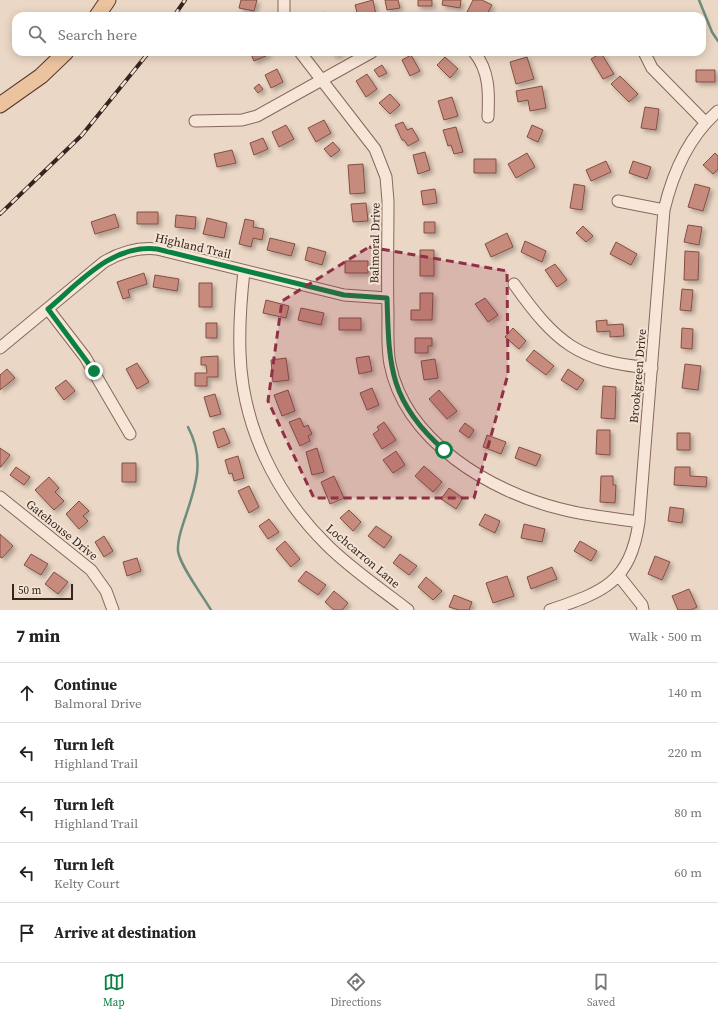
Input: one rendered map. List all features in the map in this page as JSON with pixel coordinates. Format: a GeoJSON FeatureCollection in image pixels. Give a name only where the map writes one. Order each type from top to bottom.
{"type":"FeatureCollection","features":[{"type":"Feature","properties":{"kind":"main road"},"geometry":{"type":"LineString","coordinates":[[100,12],[108,0]]}},
{"type":"Feature","properties":{"kind":"main road"},"geometry":{"type":"LineString","coordinates":[[0,105],[40,76],[62,56]]}},
{"type":"Feature","properties":{"kind":"street"},"geometry":{"type":"LineString","coordinates":[[284,0],[284,12]]}},
{"type":"Feature","properties":{"kind":"street","name":"Balmoral Drive"},"geometry":{"type":"LineString","coordinates":[[303,56],[374,150],[386,177],[388,201],[388,345],[393,375],[410,413],[433,440],[476,472],[511,491],[560,509],[639,522]]}},
{"type":"Feature","properties":{"kind":"street"},"geometry":{"type":"LineString","coordinates":[[195,121],[242,120],[257,116],[365,56]]}},
{"type":"Feature","properties":{"kind":"street"},"geometry":{"type":"LineString","coordinates":[[477,56],[481,62],[487,78],[488,117]]}},
{"type":"Feature","properties":{"kind":"street"},"geometry":{"type":"LineString","coordinates":[[646,56],[652,68],[706,123]]}},
{"type":"Feature","properties":{"kind":"street","name":"Brookgreen Drive"},"geometry":{"type":"LineString","coordinates":[[550,610],[594,593],[619,576],[634,548],[639,522],[664,210],[671,181],[686,148],[706,123],[718,111]]}},
{"type":"Feature","properties":{"kind":"street"},"geometry":{"type":"LineString","coordinates":[[618,201],[664,210]]}},
{"type":"Feature","properties":{"kind":"street","name":"Highland Trail"},"geometry":{"type":"LineString","coordinates":[[0,348],[104,262],[114,256],[135,249],[157,249],[344,295],[387,298]]}},
{"type":"Feature","properties":{"kind":"street","name":"Lochcarron Lane"},"geometry":{"type":"LineString","coordinates":[[244,271],[240,327],[240,368],[251,423],[265,458],[284,493],[320,538],[408,610]]}},
{"type":"Feature","properties":{"kind":"street"},"geometry":{"type":"LineString","coordinates":[[514,284],[530,306],[552,331],[572,347],[610,363],[652,368]]}},
{"type":"Feature","properties":{"kind":"street"},"geometry":{"type":"LineString","coordinates":[[48,309],[85,358],[130,434]]}},
{"type":"Feature","properties":{"kind":"street","name":"Gatehouse Drive"},"geometry":{"type":"LineString","coordinates":[[0,497],[91,570],[106,591],[113,610]]}},
{"type":"Feature","properties":{"kind":"street"},"geometry":{"type":"LineString","coordinates":[[619,576],[642,605],[643,610]]}},
{"type":"Feature","properties":{"kind":"highlighted area"},"geometry":{"type":"Polygon","coordinates":[[[369,247],[507,271],[508,374],[474,498],[314,498],[268,401],[282,301],[369,247]]]}},
{"type":"Feature","properties":{"kind":"building"},"geometry":{"type":"Polygon","coordinates":[[[241,0],[257,0],[254,11],[239,8],[241,0]]]}},
{"type":"Feature","properties":{"kind":"building"},"geometry":{"type":"Polygon","coordinates":[[[373,0],[375,12],[357,12],[355,5],[373,0]]]}},
{"type":"Feature","properties":{"kind":"building"},"geometry":{"type":"Polygon","coordinates":[[[385,0],[398,0],[400,8],[387,10],[385,0]]]}},
{"type":"Feature","properties":{"kind":"building"},"geometry":{"type":"Polygon","coordinates":[[[418,0],[432,0],[432,6],[418,6],[418,0]]]}},
{"type":"Feature","properties":{"kind":"building"},"geometry":{"type":"Polygon","coordinates":[[[443,0],[461,0],[460,8],[442,5],[443,0]]]}},
{"type":"Feature","properties":{"kind":"building"},"geometry":{"type":"Polygon","coordinates":[[[473,0],[482,0],[492,5],[488,12],[467,12],[473,0]]]}},
{"type":"Feature","properties":{"kind":"building"},"geometry":{"type":"Polygon","coordinates":[[[252,56],[266,56],[254,61],[252,56]]]}},
{"type":"Feature","properties":{"kind":"building"},"geometry":{"type":"Polygon","coordinates":[[[412,56],[420,71],[410,76],[402,60],[412,56]]]}},
{"type":"Feature","properties":{"kind":"building"},"geometry":{"type":"Polygon","coordinates":[[[596,56],[603,56],[614,74],[603,79],[591,59],[596,56]]]}},
{"type":"Feature","properties":{"kind":"building"},"geometry":{"type":"Polygon","coordinates":[[[445,57],[458,69],[450,78],[437,65],[445,57]]]}},
{"type":"Feature","properties":{"kind":"building"},"geometry":{"type":"Polygon","coordinates":[[[527,57],[534,79],[516,84],[510,62],[527,57]]]}},
{"type":"Feature","properties":{"kind":"building"},"geometry":{"type":"Polygon","coordinates":[[[382,65],[387,73],[379,77],[374,70],[382,65]]]}},
{"type":"Feature","properties":{"kind":"building"},"geometry":{"type":"Polygon","coordinates":[[[277,69],[283,82],[271,88],[265,75],[277,69]]]}},
{"type":"Feature","properties":{"kind":"building"},"geometry":{"type":"Polygon","coordinates":[[[696,70],[715,70],[715,82],[696,82],[696,70]]]}},
{"type":"Feature","properties":{"kind":"building"},"geometry":{"type":"Polygon","coordinates":[[[367,74],[377,89],[366,97],[356,81],[367,74]]]}},
{"type":"Feature","properties":{"kind":"building"},"geometry":{"type":"Polygon","coordinates":[[[620,76],[638,94],[629,102],[611,84],[620,76]]]}},
{"type":"Feature","properties":{"kind":"building"},"geometry":{"type":"Polygon","coordinates":[[[259,84],[263,89],[258,93],[254,88],[259,84]]]}},
{"type":"Feature","properties":{"kind":"building"},"geometry":{"type":"Polygon","coordinates":[[[542,86],[546,108],[530,111],[528,100],[518,102],[516,91],[542,86]]]}},
{"type":"Feature","properties":{"kind":"building"},"geometry":{"type":"Polygon","coordinates":[[[390,94],[400,105],[390,114],[379,103],[390,94]]]}},
{"type":"Feature","properties":{"kind":"building"},"geometry":{"type":"Polygon","coordinates":[[[452,97],[458,116],[444,120],[438,101],[452,97]]]}},
{"type":"Feature","properties":{"kind":"building"},"geometry":{"type":"Polygon","coordinates":[[[645,107],[659,109],[656,130],[641,128],[645,107]]]}},
{"type":"Feature","properties":{"kind":"building"},"geometry":{"type":"Polygon","coordinates":[[[324,120],[331,133],[316,142],[308,128],[324,120]]]}},
{"type":"Feature","properties":{"kind":"building"},"geometry":{"type":"Polygon","coordinates":[[[403,122],[407,130],[412,128],[419,140],[408,146],[404,140],[402,140],[395,125],[403,122]]]}},
{"type":"Feature","properties":{"kind":"building"},"geometry":{"type":"Polygon","coordinates":[[[286,125],[294,139],[279,147],[272,132],[286,125]]]}},
{"type":"Feature","properties":{"kind":"building"},"geometry":{"type":"Polygon","coordinates":[[[532,125],[543,130],[538,142],[527,137],[532,125]]]}},
{"type":"Feature","properties":{"kind":"building"},"geometry":{"type":"Polygon","coordinates":[[[456,127],[463,152],[454,154],[451,145],[448,146],[443,130],[456,127]]]}},
{"type":"Feature","properties":{"kind":"building"},"geometry":{"type":"Polygon","coordinates":[[[263,138],[268,149],[254,155],[250,143],[263,138]]]}},
{"type":"Feature","properties":{"kind":"building"},"geometry":{"type":"Polygon","coordinates":[[[333,142],[340,150],[331,157],[324,149],[333,142]]]}},
{"type":"Feature","properties":{"kind":"building"},"geometry":{"type":"Polygon","coordinates":[[[232,150],[236,163],[217,167],[214,154],[232,150]]]}},
{"type":"Feature","properties":{"kind":"building"},"geometry":{"type":"Polygon","coordinates":[[[425,152],[430,170],[418,174],[413,155],[425,152]]]}},
{"type":"Feature","properties":{"kind":"building"},"geometry":{"type":"Polygon","coordinates":[[[527,153],[535,167],[516,178],[508,164],[527,153]]]}},
{"type":"Feature","properties":{"kind":"building"},"geometry":{"type":"Polygon","coordinates":[[[715,153],[718,156],[718,169],[713,174],[703,165],[715,153]]]}},
{"type":"Feature","properties":{"kind":"building"},"geometry":{"type":"Polygon","coordinates":[[[474,159],[496,159],[496,173],[474,173],[474,159]]]}},
{"type":"Feature","properties":{"kind":"building"},"geometry":{"type":"Polygon","coordinates":[[[606,161],[611,172],[591,181],[586,170],[606,161]]]}},
{"type":"Feature","properties":{"kind":"building"},"geometry":{"type":"Polygon","coordinates":[[[633,161],[651,167],[647,179],[629,173],[633,161]]]}},
{"type":"Feature","properties":{"kind":"building"},"geometry":{"type":"Polygon","coordinates":[[[363,164],[365,193],[350,194],[348,165],[363,164]]]}},
{"type":"Feature","properties":{"kind":"building"},"geometry":{"type":"Polygon","coordinates":[[[574,184],[585,186],[582,210],[570,208],[574,184]]]}},
{"type":"Feature","properties":{"kind":"building"},"geometry":{"type":"Polygon","coordinates":[[[695,184],[710,188],[703,211],[688,207],[695,184]]]}},
{"type":"Feature","properties":{"kind":"building"},"geometry":{"type":"Polygon","coordinates":[[[435,189],[437,203],[423,205],[421,191],[435,189]]]}},
{"type":"Feature","properties":{"kind":"building"},"geometry":{"type":"Polygon","coordinates":[[[366,203],[368,221],[353,222],[351,204],[366,203]]]}},
{"type":"Feature","properties":{"kind":"building"},"geometry":{"type":"Polygon","coordinates":[[[137,212],[158,212],[158,224],[137,224],[137,212]]]}},
{"type":"Feature","properties":{"kind":"building"},"geometry":{"type":"Polygon","coordinates":[[[115,214],[119,227],[95,234],[91,222],[115,214]]]}},
{"type":"Feature","properties":{"kind":"building"},"geometry":{"type":"Polygon","coordinates":[[[176,215],[196,217],[195,229],[175,227],[176,215]]]}},
{"type":"Feature","properties":{"kind":"building"},"geometry":{"type":"Polygon","coordinates":[[[207,218],[227,223],[224,238],[203,234],[207,218]]]}},
{"type":"Feature","properties":{"kind":"building"},"geometry":{"type":"Polygon","coordinates":[[[245,219],[254,221],[253,227],[264,229],[262,240],[253,238],[251,247],[239,244],[245,219]]]}},
{"type":"Feature","properties":{"kind":"building"},"geometry":{"type":"Polygon","coordinates":[[[424,222],[435,222],[435,233],[424,233],[424,222]]]}},
{"type":"Feature","properties":{"kind":"building"},"geometry":{"type":"Polygon","coordinates":[[[688,225],[702,227],[699,245],[684,242],[688,225]]]}},
{"type":"Feature","properties":{"kind":"building"},"geometry":{"type":"Polygon","coordinates":[[[583,226],[593,236],[586,242],[576,233],[583,226]]]}},
{"type":"Feature","properties":{"kind":"building"},"geometry":{"type":"Polygon","coordinates":[[[507,233],[513,247],[491,257],[485,244],[507,233]]]}},
{"type":"Feature","properties":{"kind":"building"},"geometry":{"type":"Polygon","coordinates":[[[270,238],[295,244],[291,256],[267,250],[270,238]]]}},
{"type":"Feature","properties":{"kind":"building"},"geometry":{"type":"Polygon","coordinates":[[[525,241],[546,251],[542,262],[521,252],[525,241]]]}},
{"type":"Feature","properties":{"kind":"building"},"geometry":{"type":"Polygon","coordinates":[[[616,242],[637,254],[631,265],[610,254],[616,242]]]}},
{"type":"Feature","properties":{"kind":"building"},"geometry":{"type":"Polygon","coordinates":[[[308,247],[326,252],[322,265],[305,260],[308,247]]]}},
{"type":"Feature","properties":{"kind":"building"},"geometry":{"type":"Polygon","coordinates":[[[420,250],[434,250],[434,276],[420,276],[420,250]]]}},
{"type":"Feature","properties":{"kind":"building"},"geometry":{"type":"Polygon","coordinates":[[[685,251],[699,252],[698,280],[684,280],[685,251]]]}},
{"type":"Feature","properties":{"kind":"building"},"geometry":{"type":"Polygon","coordinates":[[[345,261],[368,261],[368,273],[345,273],[345,261]]]}},
{"type":"Feature","properties":{"kind":"building"},"geometry":{"type":"Polygon","coordinates":[[[555,264],[567,280],[557,287],[545,270],[555,264]]]}},
{"type":"Feature","properties":{"kind":"building"},"geometry":{"type":"Polygon","coordinates":[[[144,273],[147,284],[128,290],[130,297],[123,299],[117,282],[144,273]]]}},
{"type":"Feature","properties":{"kind":"building"},"geometry":{"type":"Polygon","coordinates":[[[155,275],[179,279],[177,291],[153,287],[155,275]]]}},
{"type":"Feature","properties":{"kind":"building"},"geometry":{"type":"Polygon","coordinates":[[[199,283],[212,283],[212,307],[199,307],[199,283]]]}},
{"type":"Feature","properties":{"kind":"building"},"geometry":{"type":"Polygon","coordinates":[[[682,289],[693,290],[691,311],[680,310],[682,289]]]}},
{"type":"Feature","properties":{"kind":"building"},"geometry":{"type":"Polygon","coordinates":[[[420,293],[433,293],[432,320],[411,320],[411,310],[420,310],[420,293]]]}},
{"type":"Feature","properties":{"kind":"building"},"geometry":{"type":"Polygon","coordinates":[[[485,298],[498,315],[488,322],[475,304],[485,298]]]}},
{"type":"Feature","properties":{"kind":"building"},"geometry":{"type":"Polygon","coordinates":[[[266,300],[289,306],[286,318],[263,313],[266,300]]]}},
{"type":"Feature","properties":{"kind":"building"},"geometry":{"type":"Polygon","coordinates":[[[301,308],[324,313],[321,325],[298,320],[301,308]]]}},
{"type":"Feature","properties":{"kind":"building"},"geometry":{"type":"Polygon","coordinates":[[[339,318],[361,318],[361,330],[339,330],[339,318]]]}},
{"type":"Feature","properties":{"kind":"building"},"geometry":{"type":"Polygon","coordinates":[[[607,320],[607,325],[623,324],[624,336],[610,337],[610,331],[597,332],[596,321],[607,320]]]}},
{"type":"Feature","properties":{"kind":"building"},"geometry":{"type":"Polygon","coordinates":[[[206,323],[217,323],[217,338],[206,338],[206,323]]]}},
{"type":"Feature","properties":{"kind":"building"},"geometry":{"type":"Polygon","coordinates":[[[513,328],[526,341],[519,349],[505,337],[513,328]]]}},
{"type":"Feature","properties":{"kind":"building"},"geometry":{"type":"Polygon","coordinates":[[[682,328],[693,329],[692,349],[681,348],[682,328]]]}},
{"type":"Feature","properties":{"kind":"building"},"geometry":{"type":"Polygon","coordinates":[[[415,338],[432,338],[432,346],[428,346],[428,353],[415,353],[415,338]]]}},
{"type":"Feature","properties":{"kind":"building"},"geometry":{"type":"Polygon","coordinates":[[[534,350],[554,366],[546,375],[526,360],[534,350]]]}},
{"type":"Feature","properties":{"kind":"building"},"geometry":{"type":"Polygon","coordinates":[[[218,356],[218,377],[207,377],[207,386],[195,386],[195,373],[207,373],[206,365],[201,365],[201,357],[218,356]]]}},
{"type":"Feature","properties":{"kind":"building"},"geometry":{"type":"Polygon","coordinates":[[[369,356],[372,371],[359,374],[356,358],[369,356]]]}},
{"type":"Feature","properties":{"kind":"building"},"geometry":{"type":"Polygon","coordinates":[[[286,358],[289,380],[273,382],[271,360],[286,358]]]}},
{"type":"Feature","properties":{"kind":"building"},"geometry":{"type":"Polygon","coordinates":[[[435,359],[438,378],[424,380],[421,361],[435,359]]]}},
{"type":"Feature","properties":{"kind":"building"},"geometry":{"type":"Polygon","coordinates":[[[137,363],[149,382],[137,389],[126,369],[137,363]]]}},
{"type":"Feature","properties":{"kind":"building"},"geometry":{"type":"Polygon","coordinates":[[[685,364],[701,366],[698,390],[682,388],[685,364]]]}},
{"type":"Feature","properties":{"kind":"building"},"geometry":{"type":"Polygon","coordinates":[[[7,369],[15,378],[0,390],[0,375],[7,369]]]}},
{"type":"Feature","properties":{"kind":"building"},"geometry":{"type":"Polygon","coordinates":[[[568,369],[584,380],[577,390],[561,380],[568,369]]]}},
{"type":"Feature","properties":{"kind":"building"},"geometry":{"type":"Polygon","coordinates":[[[66,380],[75,391],[64,400],[55,388],[66,380]]]}},
{"type":"Feature","properties":{"kind":"building"},"geometry":{"type":"Polygon","coordinates":[[[603,386],[616,387],[615,419],[601,418],[603,386]]]}},
{"type":"Feature","properties":{"kind":"building"},"geometry":{"type":"Polygon","coordinates":[[[372,388],[379,405],[367,410],[360,393],[372,388]]]}},
{"type":"Feature","properties":{"kind":"building"},"geometry":{"type":"Polygon","coordinates":[[[288,390],[295,411],[282,416],[274,395],[288,390]]]}},
{"type":"Feature","properties":{"kind":"building"},"geometry":{"type":"Polygon","coordinates":[[[439,390],[457,411],[447,419],[429,399],[439,390]]]}},
{"type":"Feature","properties":{"kind":"building"},"geometry":{"type":"Polygon","coordinates":[[[215,394],[221,414],[210,417],[204,397],[215,394]]]}},
{"type":"Feature","properties":{"kind":"building"},"geometry":{"type":"Polygon","coordinates":[[[300,418],[304,427],[308,425],[312,434],[308,436],[310,441],[300,446],[289,422],[300,418]]]}},
{"type":"Feature","properties":{"kind":"building"},"geometry":{"type":"Polygon","coordinates":[[[384,422],[396,440],[382,449],[373,434],[379,430],[377,427],[384,422]]]}},
{"type":"Feature","properties":{"kind":"building"},"geometry":{"type":"Polygon","coordinates":[[[465,423],[474,430],[469,438],[459,431],[465,423]]]}},
{"type":"Feature","properties":{"kind":"building"},"geometry":{"type":"Polygon","coordinates":[[[224,428],[230,443],[218,448],[213,432],[224,428]]]}},
{"type":"Feature","properties":{"kind":"building"},"geometry":{"type":"Polygon","coordinates":[[[597,430],[610,430],[610,455],[596,454],[597,430]]]}},
{"type":"Feature","properties":{"kind":"building"},"geometry":{"type":"Polygon","coordinates":[[[677,433],[690,433],[690,450],[677,450],[677,433]]]}},
{"type":"Feature","properties":{"kind":"building"},"geometry":{"type":"Polygon","coordinates":[[[487,435],[506,442],[501,454],[483,447],[487,435]]]}},
{"type":"Feature","properties":{"kind":"building"},"geometry":{"type":"Polygon","coordinates":[[[519,447],[541,455],[536,466],[515,458],[519,447]]]}},
{"type":"Feature","properties":{"kind":"building"},"geometry":{"type":"Polygon","coordinates":[[[0,448],[10,455],[1,467],[0,467],[0,448]]]}},
{"type":"Feature","properties":{"kind":"building"},"geometry":{"type":"Polygon","coordinates":[[[317,448],[324,472],[312,475],[306,452],[317,448]]]}},
{"type":"Feature","properties":{"kind":"building"},"geometry":{"type":"Polygon","coordinates":[[[396,451],[405,465],[393,473],[383,460],[396,451]]]}},
{"type":"Feature","properties":{"kind":"building"},"geometry":{"type":"Polygon","coordinates":[[[238,456],[244,478],[234,481],[232,473],[229,474],[225,460],[238,456]]]}},
{"type":"Feature","properties":{"kind":"building"},"geometry":{"type":"Polygon","coordinates":[[[122,463],[136,463],[136,482],[122,482],[122,463]]]}},
{"type":"Feature","properties":{"kind":"building"},"geometry":{"type":"Polygon","coordinates":[[[424,466],[442,482],[433,492],[415,476],[424,466]]]}},
{"type":"Feature","properties":{"kind":"building"},"geometry":{"type":"Polygon","coordinates":[[[16,467],[30,477],[24,485],[10,475],[16,467]]]}},
{"type":"Feature","properties":{"kind":"building"},"geometry":{"type":"Polygon","coordinates":[[[675,467],[690,467],[690,476],[707,477],[706,487],[674,485],[675,467]]]}},
{"type":"Feature","properties":{"kind":"building"},"geometry":{"type":"Polygon","coordinates":[[[334,476],[344,498],[330,504],[321,482],[334,476]]]}},
{"type":"Feature","properties":{"kind":"building"},"geometry":{"type":"Polygon","coordinates":[[[601,476],[613,476],[613,485],[616,485],[615,503],[600,502],[601,476]]]}},
{"type":"Feature","properties":{"kind":"building"},"geometry":{"type":"Polygon","coordinates":[[[49,477],[59,488],[55,492],[64,501],[54,510],[35,490],[49,477]]]}},
{"type":"Feature","properties":{"kind":"building"},"geometry":{"type":"Polygon","coordinates":[[[249,486],[259,507],[249,513],[238,491],[249,486]]]}},
{"type":"Feature","properties":{"kind":"building"},"geometry":{"type":"Polygon","coordinates":[[[449,488],[463,498],[456,509],[441,499],[449,488]]]}},
{"type":"Feature","properties":{"kind":"building"},"geometry":{"type":"Polygon","coordinates":[[[79,501],[89,511],[83,516],[88,521],[79,529],[66,514],[79,501]]]}},
{"type":"Feature","properties":{"kind":"building"},"geometry":{"type":"Polygon","coordinates":[[[670,507],[684,509],[682,523],[668,521],[670,507]]]}},
{"type":"Feature","properties":{"kind":"building"},"geometry":{"type":"Polygon","coordinates":[[[349,510],[361,522],[353,531],[340,518],[349,510]]]}},
{"type":"Feature","properties":{"kind":"building"},"geometry":{"type":"Polygon","coordinates":[[[485,514],[500,521],[495,533],[479,525],[485,514]]]}},
{"type":"Feature","properties":{"kind":"building"},"geometry":{"type":"Polygon","coordinates":[[[269,519],[279,532],[268,539],[259,526],[269,519]]]}},
{"type":"Feature","properties":{"kind":"building"},"geometry":{"type":"Polygon","coordinates":[[[524,524],[545,529],[542,542],[521,538],[524,524]]]}},
{"type":"Feature","properties":{"kind":"building"},"geometry":{"type":"Polygon","coordinates":[[[376,526],[392,537],[384,548],[368,536],[376,526]]]}},
{"type":"Feature","properties":{"kind":"building"},"geometry":{"type":"Polygon","coordinates":[[[0,534],[13,546],[2,558],[0,557],[0,534]]]}},
{"type":"Feature","properties":{"kind":"building"},"geometry":{"type":"Polygon","coordinates":[[[104,536],[113,551],[104,557],[95,542],[104,536]]]}},
{"type":"Feature","properties":{"kind":"building"},"geometry":{"type":"Polygon","coordinates":[[[285,541],[300,559],[291,567],[276,549],[285,541]]]}},
{"type":"Feature","properties":{"kind":"building"},"geometry":{"type":"Polygon","coordinates":[[[580,541],[597,551],[591,561],[574,551],[580,541]]]}},
{"type":"Feature","properties":{"kind":"building"},"geometry":{"type":"Polygon","coordinates":[[[31,554],[48,564],[41,575],[24,565],[31,554]]]}},
{"type":"Feature","properties":{"kind":"building"},"geometry":{"type":"Polygon","coordinates":[[[400,554],[417,566],[409,575],[393,563],[400,554]]]}},
{"type":"Feature","properties":{"kind":"building"},"geometry":{"type":"Polygon","coordinates":[[[655,556],[670,562],[662,580],[648,574],[655,556]]]}},
{"type":"Feature","properties":{"kind":"building"},"geometry":{"type":"Polygon","coordinates":[[[137,558],[141,571],[127,576],[123,562],[137,558]]]}},
{"type":"Feature","properties":{"kind":"building"},"geometry":{"type":"Polygon","coordinates":[[[552,567],[557,579],[531,589],[527,577],[552,567]]]}},
{"type":"Feature","properties":{"kind":"building"},"geometry":{"type":"Polygon","coordinates":[[[306,571],[326,585],[318,595],[298,581],[306,571]]]}},
{"type":"Feature","properties":{"kind":"building"},"geometry":{"type":"Polygon","coordinates":[[[54,572],[68,582],[58,594],[45,584],[54,572]]]}},
{"type":"Feature","properties":{"kind":"building"},"geometry":{"type":"Polygon","coordinates":[[[507,576],[514,596],[493,603],[486,583],[507,576]]]}},
{"type":"Feature","properties":{"kind":"building"},"geometry":{"type":"Polygon","coordinates":[[[426,577],[442,591],[433,600],[418,587],[426,577]]]}},
{"type":"Feature","properties":{"kind":"building"},"geometry":{"type":"Polygon","coordinates":[[[689,589],[697,607],[691,610],[678,610],[672,596],[689,589]]]}},
{"type":"Feature","properties":{"kind":"building"},"geometry":{"type":"Polygon","coordinates":[[[334,591],[348,603],[342,610],[334,610],[325,602],[334,591]]]}},
{"type":"Feature","properties":{"kind":"building"},"geometry":{"type":"Polygon","coordinates":[[[454,595],[472,602],[469,610],[459,610],[449,607],[454,595]]]}},
{"type":"Feature","properties":{"kind":"waterway"},"geometry":{"type":"LineString","coordinates":[[699,0],[704,12]]}},
{"type":"Feature","properties":{"kind":"waterway"},"geometry":{"type":"LineString","coordinates":[[706,17],[712,32],[718,41]]}},
{"type":"Feature","properties":{"kind":"waterway"},"geometry":{"type":"LineString","coordinates":[[188,427],[197,451],[198,463],[195,486],[178,543],[178,551],[187,573],[211,610]]}},
{"type":"Feature","properties":{"kind":"railway"},"geometry":{"type":"LineString","coordinates":[[177,12],[185,0]]}},
{"type":"Feature","properties":{"kind":"railway"},"geometry":{"type":"LineString","coordinates":[[0,214],[82,135],[146,56]]}},
{"type":"Feature","properties":{"kind":"route"},"geometry":{"type":"LineString","coordinates":[[94,371],[48,309],[104,262],[114,256],[135,249],[157,249],[344,295],[387,298],[390,363],[398,389],[410,413],[420,427],[444,450]]}}]}
